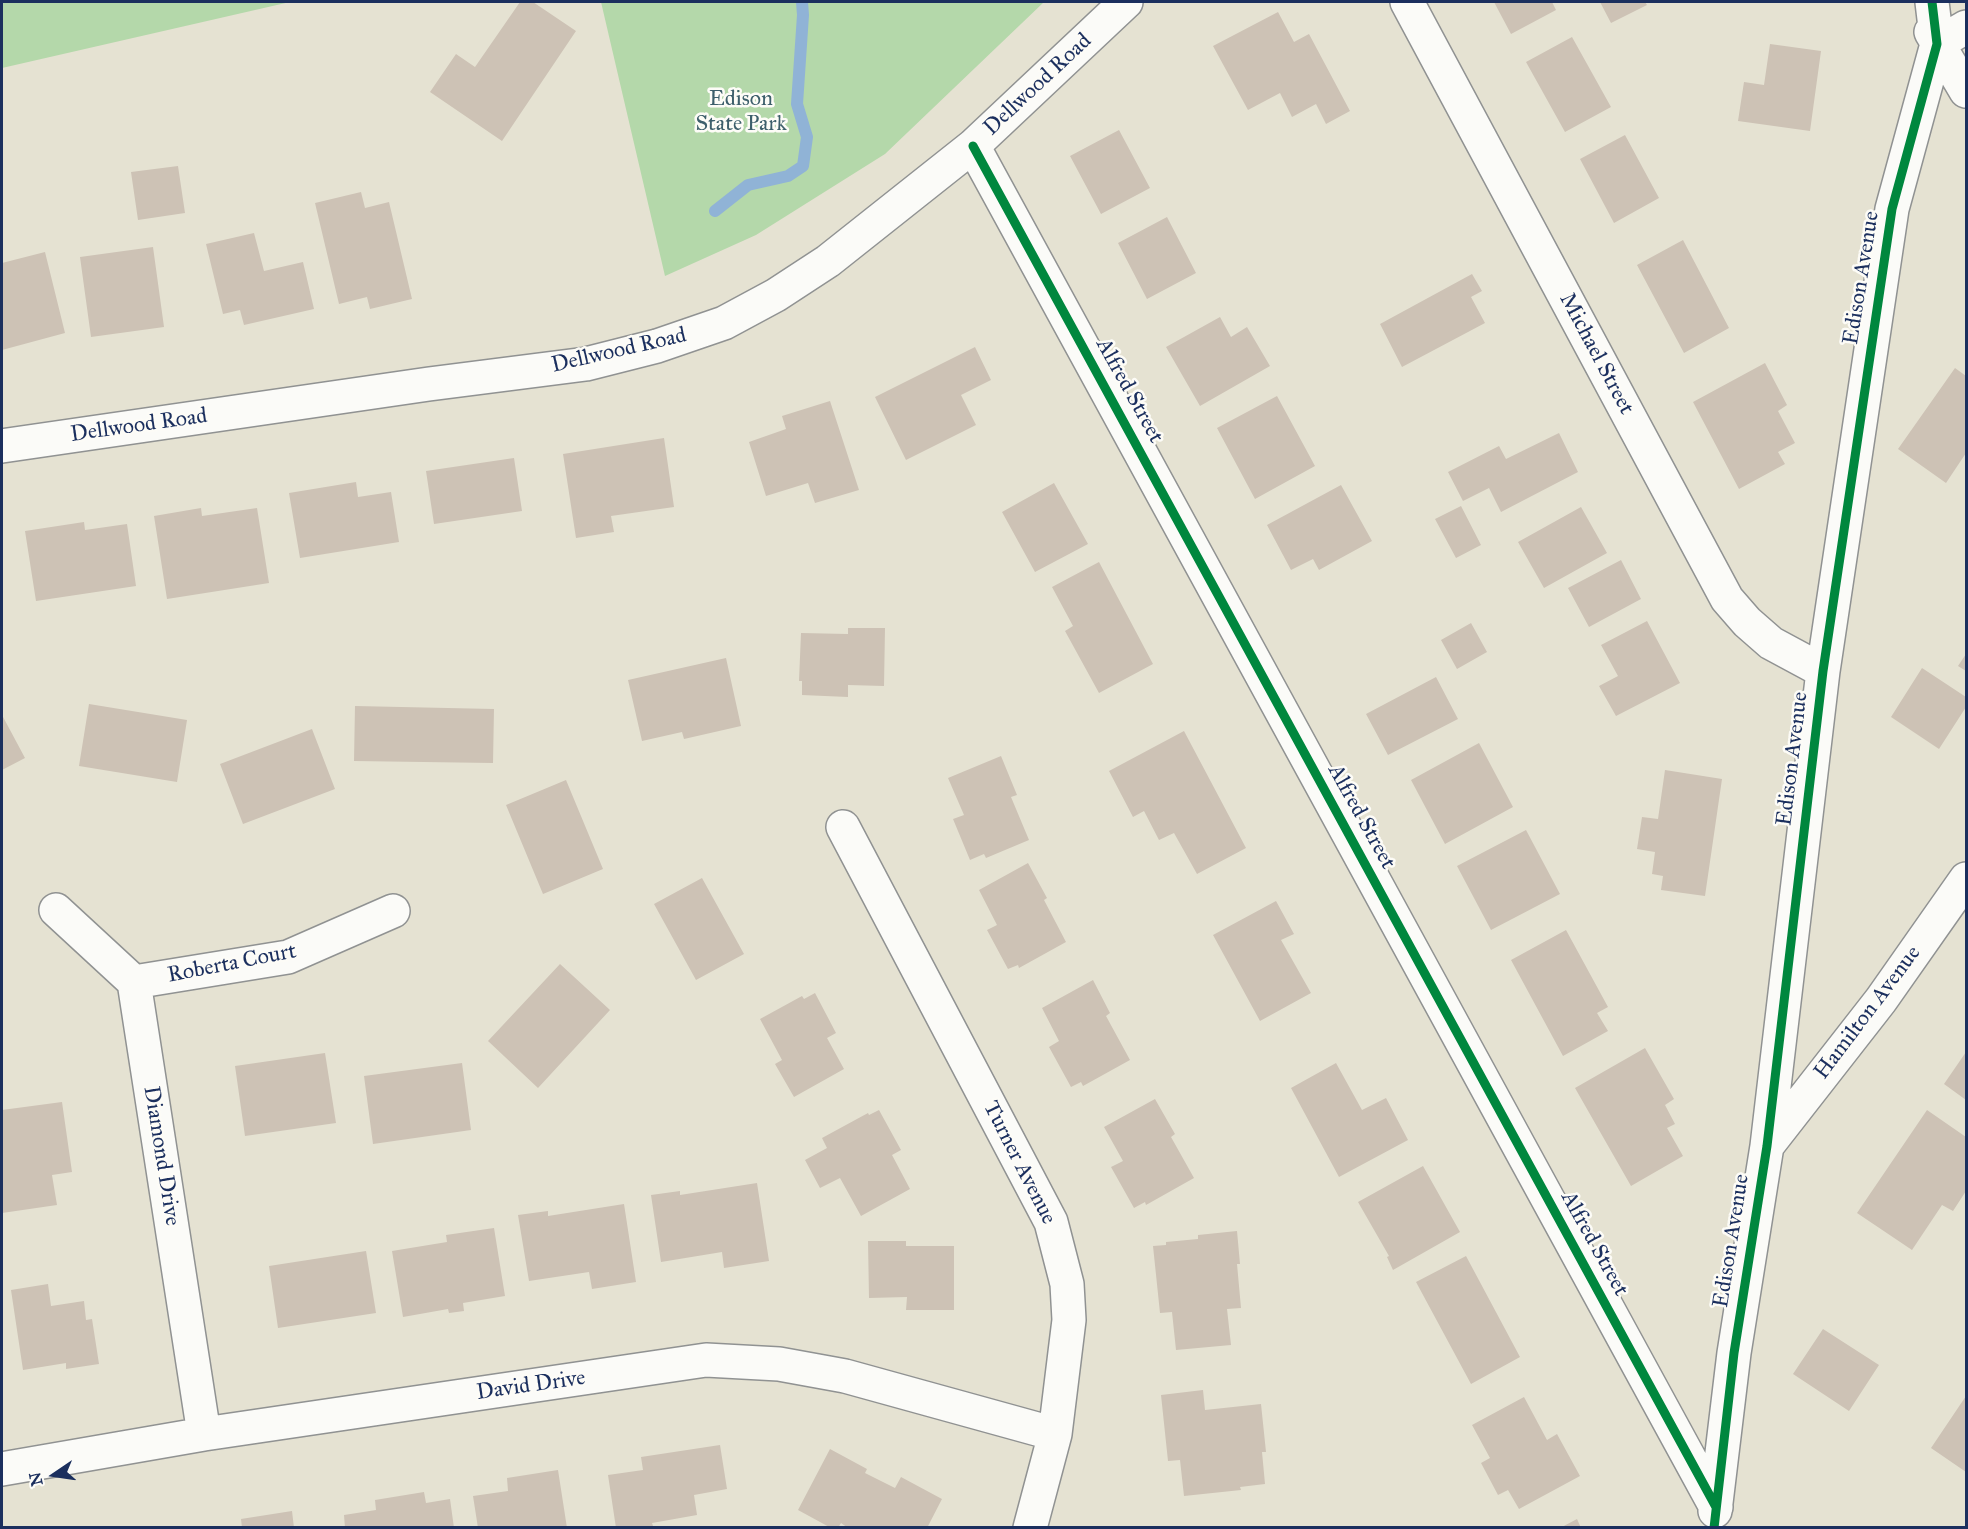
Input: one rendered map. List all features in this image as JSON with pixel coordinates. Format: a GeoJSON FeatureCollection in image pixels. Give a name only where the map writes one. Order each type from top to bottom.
{"type":"FeatureCollection","features":[{"type":"Feature","properties":{"kind":"street","name":"Dellwood Road"},"geometry":{"type":"LineString","coordinates":[[2,446],[429,384],[586,364],[657,346],[724,323],[776,295],[828,261],[973,146],[1126,2]]}},
{"type":"Feature","properties":{"kind":"street","name":"Michael Street"},"geometry":{"type":"LineString","coordinates":[[1407,2],[1727,599],[1747,622],[1771,643],[1823,671]]}},
{"type":"Feature","properties":{"kind":"street"},"geometry":{"type":"LineString","coordinates":[[1914,2],[1966,91]]}},
{"type":"Feature","properties":{"kind":"street","name":"Edison Avenue"},"geometry":{"type":"LineString","coordinates":[[1715,1517],[1734,1353],[1767,1146],[1823,671],[1892,209],[1937,44],[1932,2]]}},
{"type":"Feature","properties":{"kind":"street"},"geometry":{"type":"LineString","coordinates":[[1937,44],[1966,27]]}},
{"type":"Feature","properties":{"kind":"street","name":"Alfred Street"},"geometry":{"type":"LineString","coordinates":[[973,146],[1715,1517]]}},
{"type":"Feature","properties":{"kind":"street","name":"Turner Avenue"},"geometry":{"type":"LineString","coordinates":[[843,826],[1051,1222],[1067,1284],[1069,1320],[1055,1434],[1030,1527]]}},
{"type":"Feature","properties":{"kind":"street","name":"Hamilton Avenue"},"geometry":{"type":"LineString","coordinates":[[1767,1146],[1881,1000],[1966,879]]}},
{"type":"Feature","properties":{"kind":"street"},"geometry":{"type":"LineString","coordinates":[[56,910],[134,982]]}},
{"type":"Feature","properties":{"kind":"street","name":"Roberta Court"},"geometry":{"type":"LineString","coordinates":[[134,982],[288,957],[393,911]]}},
{"type":"Feature","properties":{"kind":"street","name":"Diamond Drive"},"geometry":{"type":"LineString","coordinates":[[134,982],[204,1434]]}},
{"type":"Feature","properties":{"kind":"street","name":"David Drive"},"geometry":{"type":"LineString","coordinates":[[2,1468],[204,1434],[706,1360],[779,1364],[845,1376],[1055,1434]]}},
{"type":"Feature","properties":{"kind":"green space"},"geometry":{"type":"Polygon","coordinates":[[[2,2],[290,2],[2,68],[2,2]]]}},
{"type":"Feature","properties":{"kind":"green space","name":"Edison State Park"},"geometry":{"type":"Polygon","coordinates":[[[601,2],[1044,2],[885,154],[756,235],[665,276],[601,2]]]}},
{"type":"Feature","properties":{"kind":"building"},"geometry":{"type":"Polygon","coordinates":[[[520,2],[533,2],[576,31],[502,141],[430,92],[456,54],[475,67],[520,2]]]}},
{"type":"Feature","properties":{"kind":"building"},"geometry":{"type":"Polygon","coordinates":[[[1494,2],[1552,2],[1556,10],[1511,34],[1494,2]]]}},
{"type":"Feature","properties":{"kind":"building"},"geometry":{"type":"Polygon","coordinates":[[[1600,2],[1645,2],[1647,5],[1611,23],[1600,2]]]}},
{"type":"Feature","properties":{"kind":"building"},"geometry":{"type":"Polygon","coordinates":[[[1278,12],[1294,42],[1309,34],[1350,111],[1326,124],[1316,104],[1292,117],[1280,93],[1248,110],[1213,46],[1278,12]]]}},
{"type":"Feature","properties":{"kind":"building"},"geometry":{"type":"Polygon","coordinates":[[[1572,37],[1611,107],[1565,132],[1526,62],[1572,37]]]}},
{"type":"Feature","properties":{"kind":"building"},"geometry":{"type":"Polygon","coordinates":[[[1770,44],[1821,51],[1810,131],[1738,121],[1744,82],[1764,85],[1770,44]]]}},
{"type":"Feature","properties":{"kind":"building"},"geometry":{"type":"Polygon","coordinates":[[[1119,130],[1150,188],[1101,214],[1070,156],[1119,130]]]}},
{"type":"Feature","properties":{"kind":"building"},"geometry":{"type":"Polygon","coordinates":[[[1625,135],[1659,198],[1614,223],[1580,159],[1625,135]]]}},
{"type":"Feature","properties":{"kind":"building"},"geometry":{"type":"Polygon","coordinates":[[[178,166],[185,213],[138,220],[131,172],[178,166]]]}},
{"type":"Feature","properties":{"kind":"building"},"geometry":{"type":"Polygon","coordinates":[[[361,192],[365,208],[389,202],[412,299],[370,309],[367,297],[339,304],[315,203],[361,192]]]}},
{"type":"Feature","properties":{"kind":"building"},"geometry":{"type":"Polygon","coordinates":[[[1167,217],[1196,273],[1147,299],[1118,243],[1167,217]]]}},
{"type":"Feature","properties":{"kind":"building"},"geometry":{"type":"Polygon","coordinates":[[[254,233],[264,271],[303,262],[314,309],[244,325],[240,310],[223,314],[206,244],[254,233]]]}},
{"type":"Feature","properties":{"kind":"building"},"geometry":{"type":"Polygon","coordinates":[[[1683,240],[1729,328],[1684,353],[1637,265],[1683,240]]]}},
{"type":"Feature","properties":{"kind":"building"},"geometry":{"type":"Polygon","coordinates":[[[153,247],[164,327],[91,337],[80,257],[153,247]]]}},
{"type":"Feature","properties":{"kind":"building"},"geometry":{"type":"Polygon","coordinates":[[[45,252],[65,333],[2,350],[2,263],[45,252]]]}},
{"type":"Feature","properties":{"kind":"building"},"geometry":{"type":"Polygon","coordinates":[[[1472,274],[1482,291],[1471,297],[1485,323],[1402,367],[1380,324],[1472,274]]]}},
{"type":"Feature","properties":{"kind":"building"},"geometry":{"type":"Polygon","coordinates":[[[1220,317],[1231,337],[1247,327],[1270,366],[1200,406],[1166,347],[1220,317]]]}},
{"type":"Feature","properties":{"kind":"building"},"geometry":{"type":"Polygon","coordinates":[[[975,347],[991,380],[961,395],[976,425],[906,460],[875,397],[975,347]]]}},
{"type":"Feature","properties":{"kind":"building"},"geometry":{"type":"Polygon","coordinates":[[[1765,363],[1787,405],[1778,411],[1795,443],[1778,452],[1785,464],[1739,489],[1693,402],[1765,363]]]}},
{"type":"Feature","properties":{"kind":"building"},"geometry":{"type":"Polygon","coordinates":[[[1955,368],[1966,376],[1966,453],[1946,483],[1898,449],[1955,368]]]}},
{"type":"Feature","properties":{"kind":"building"},"geometry":{"type":"Polygon","coordinates":[[[1277,396],[1315,466],[1255,499],[1217,428],[1277,396]]]}},
{"type":"Feature","properties":{"kind":"building"},"geometry":{"type":"Polygon","coordinates":[[[830,401],[859,490],[815,503],[808,483],[766,496],[749,442],[786,429],[782,416],[830,401]]]}},
{"type":"Feature","properties":{"kind":"building"},"geometry":{"type":"Polygon","coordinates":[[[1559,433],[1578,472],[1501,512],[1489,488],[1463,501],[1448,472],[1499,446],[1506,459],[1559,433]]]}},
{"type":"Feature","properties":{"kind":"building"},"geometry":{"type":"Polygon","coordinates":[[[664,438],[674,507],[611,516],[614,532],[576,538],[563,454],[664,438]]]}},
{"type":"Feature","properties":{"kind":"building"},"geometry":{"type":"Polygon","coordinates":[[[514,458],[522,511],[434,524],[426,471],[514,458]]]}},
{"type":"Feature","properties":{"kind":"building"},"geometry":{"type":"Polygon","coordinates":[[[356,482],[358,497],[391,492],[399,542],[300,558],[289,493],[356,482]]]}},
{"type":"Feature","properties":{"kind":"building"},"geometry":{"type":"Polygon","coordinates":[[[1054,483],[1088,544],[1035,572],[1002,512],[1054,483]]]}},
{"type":"Feature","properties":{"kind":"building"},"geometry":{"type":"Polygon","coordinates":[[[1341,485],[1372,541],[1319,570],[1313,559],[1291,570],[1267,525],[1341,485]]]}},
{"type":"Feature","properties":{"kind":"building"},"geometry":{"type":"Polygon","coordinates":[[[1461,506],[1481,545],[1456,558],[1435,519],[1461,506]]]}},
{"type":"Feature","properties":{"kind":"building"},"geometry":{"type":"Polygon","coordinates":[[[1581,507],[1607,553],[1544,588],[1518,542],[1581,507]]]}},
{"type":"Feature","properties":{"kind":"building"},"geometry":{"type":"Polygon","coordinates":[[[201,508],[202,516],[257,508],[269,583],[167,599],[154,516],[201,508]]]}},
{"type":"Feature","properties":{"kind":"building"},"geometry":{"type":"Polygon","coordinates":[[[84,522],[85,530],[127,524],[136,586],[36,601],[25,531],[84,522]]]}},
{"type":"Feature","properties":{"kind":"building"},"geometry":{"type":"Polygon","coordinates":[[[1621,560],[1641,599],[1589,627],[1568,588],[1621,560]]]}},
{"type":"Feature","properties":{"kind":"building"},"geometry":{"type":"Polygon","coordinates":[[[1099,562],[1153,664],[1099,693],[1065,631],[1073,626],[1052,587],[1099,562]]]}},
{"type":"Feature","properties":{"kind":"building"},"geometry":{"type":"Polygon","coordinates":[[[1647,621],[1680,683],[1616,716],[1599,686],[1618,676],[1601,645],[1647,621]]]}},
{"type":"Feature","properties":{"kind":"building"},"geometry":{"type":"Polygon","coordinates":[[[1471,623],[1487,652],[1457,669],[1441,640],[1471,623]]]}},
{"type":"Feature","properties":{"kind":"building"},"geometry":{"type":"Polygon","coordinates":[[[848,628],[885,628],[884,686],[848,685],[848,697],[802,695],[802,681],[799,681],[801,633],[848,634],[848,628]]]}},
{"type":"Feature","properties":{"kind":"building"},"geometry":{"type":"Polygon","coordinates":[[[1966,654],[1966,671],[1958,666],[1966,654]]]}},
{"type":"Feature","properties":{"kind":"building"},"geometry":{"type":"Polygon","coordinates":[[[726,658],[741,726],[684,739],[682,732],[642,741],[628,680],[726,658]]]}},
{"type":"Feature","properties":{"kind":"building"},"geometry":{"type":"Polygon","coordinates":[[[1922,668],[1966,697],[1966,707],[1939,749],[1891,717],[1922,668]]]}},
{"type":"Feature","properties":{"kind":"building"},"geometry":{"type":"Polygon","coordinates":[[[1436,677],[1458,719],[1388,755],[1366,714],[1436,677]]]}},
{"type":"Feature","properties":{"kind":"building"},"geometry":{"type":"Polygon","coordinates":[[[89,704],[187,720],[177,782],[79,766],[89,704]]]}},
{"type":"Feature","properties":{"kind":"building"},"geometry":{"type":"Polygon","coordinates":[[[355,706],[494,709],[493,763],[354,761],[355,706]]]}},
{"type":"Feature","properties":{"kind":"building"},"geometry":{"type":"Polygon","coordinates":[[[2,715],[25,758],[2,770],[2,715]]]}},
{"type":"Feature","properties":{"kind":"building"},"geometry":{"type":"Polygon","coordinates":[[[312,729],[335,789],[243,824],[220,764],[312,729]]]}},
{"type":"Feature","properties":{"kind":"building"},"geometry":{"type":"Polygon","coordinates":[[[1184,731],[1246,848],[1197,874],[1174,833],[1159,840],[1144,811],[1133,817],[1109,771],[1184,731]]]}},
{"type":"Feature","properties":{"kind":"building"},"geometry":{"type":"Polygon","coordinates":[[[1479,743],[1513,807],[1445,844],[1411,780],[1479,743]]]}},
{"type":"Feature","properties":{"kind":"building"},"geometry":{"type":"Polygon","coordinates":[[[1001,756],[1017,795],[1011,797],[1029,840],[986,858],[984,854],[970,860],[953,819],[964,815],[948,778],[1001,756]]]}},
{"type":"Feature","properties":{"kind":"building"},"geometry":{"type":"Polygon","coordinates":[[[1665,770],[1722,779],[1705,896],[1661,890],[1663,876],[1652,874],[1655,852],[1637,849],[1642,817],[1658,819],[1665,770]]]}},
{"type":"Feature","properties":{"kind":"building"},"geometry":{"type":"Polygon","coordinates":[[[566,780],[603,869],[543,894],[506,805],[566,780]]]}},
{"type":"Feature","properties":{"kind":"building"},"geometry":{"type":"Polygon","coordinates":[[[1526,830],[1560,894],[1491,930],[1457,866],[1526,830]]]}},
{"type":"Feature","properties":{"kind":"building"},"geometry":{"type":"Polygon","coordinates":[[[1028,863],[1047,898],[1044,900],[1066,942],[1019,968],[1018,965],[1008,969],[987,930],[997,925],[979,890],[1028,863]]]}},
{"type":"Feature","properties":{"kind":"building"},"geometry":{"type":"Polygon","coordinates":[[[702,878],[744,954],[696,980],[654,904],[702,878]]]}},
{"type":"Feature","properties":{"kind":"building"},"geometry":{"type":"Polygon","coordinates":[[[1276,901],[1294,934],[1281,940],[1311,993],[1260,1021],[1213,935],[1276,901]]]}},
{"type":"Feature","properties":{"kind":"building"},"geometry":{"type":"Polygon","coordinates":[[[1566,930],[1608,1007],[1597,1013],[1608,1031],[1563,1056],[1511,960],[1566,930]]]}},
{"type":"Feature","properties":{"kind":"building"},"geometry":{"type":"Polygon","coordinates":[[[560,964],[610,1010],[538,1088],[488,1041],[560,964]]]}},
{"type":"Feature","properties":{"kind":"building"},"geometry":{"type":"Polygon","coordinates":[[[1093,980],[1110,1013],[1106,1016],[1130,1060],[1083,1086],[1081,1082],[1071,1087],[1049,1047],[1059,1041],[1042,1008],[1093,980]]]}},
{"type":"Feature","properties":{"kind":"building"},"geometry":{"type":"Polygon","coordinates":[[[815,993],[836,1033],[827,1038],[844,1069],[794,1097],[775,1064],[782,1060],[760,1019],[802,996],[804,999],[815,993]]]}},
{"type":"Feature","properties":{"kind":"building"},"geometry":{"type":"Polygon","coordinates":[[[1645,1048],[1674,1099],[1665,1105],[1675,1124],[1667,1128],[1683,1156],[1631,1186],[1575,1088],[1645,1048]]]}},
{"type":"Feature","properties":{"kind":"building"},"geometry":{"type":"Polygon","coordinates":[[[1966,1052],[1966,1100],[1944,1084],[1966,1052]]]}},
{"type":"Feature","properties":{"kind":"building"},"geometry":{"type":"Polygon","coordinates":[[[325,1053],[336,1123],[245,1136],[235,1066],[325,1053]]]}},
{"type":"Feature","properties":{"kind":"building"},"geometry":{"type":"Polygon","coordinates":[[[462,1063],[471,1130],[373,1144],[364,1076],[462,1063]]]}},
{"type":"Feature","properties":{"kind":"building"},"geometry":{"type":"Polygon","coordinates":[[[1336,1063],[1362,1110],[1386,1098],[1408,1140],[1339,1177],[1291,1088],[1336,1063]]]}},
{"type":"Feature","properties":{"kind":"building"},"geometry":{"type":"Polygon","coordinates":[[[1155,1099],[1175,1134],[1171,1137],[1194,1178],[1146,1205],[1145,1202],[1134,1208],[1111,1167],[1123,1161],[1104,1127],[1155,1099]]]}},
{"type":"Feature","properties":{"kind":"building"},"geometry":{"type":"Polygon","coordinates":[[[62,1102],[72,1172],[52,1175],[57,1205],[2,1213],[2,1110],[62,1102]]]}},
{"type":"Feature","properties":{"kind":"building"},"geometry":{"type":"Polygon","coordinates":[[[879,1110],[901,1150],[892,1155],[910,1189],[861,1216],[840,1178],[820,1188],[805,1160],[827,1148],[822,1138],[868,1113],[869,1115],[879,1110]]]}},
{"type":"Feature","properties":{"kind":"building"},"geometry":{"type":"Polygon","coordinates":[[[1927,1110],[1966,1137],[1966,1191],[1953,1211],[1942,1205],[1912,1250],[1857,1213],[1927,1110]]]}},
{"type":"Feature","properties":{"kind":"building"},"geometry":{"type":"Polygon","coordinates":[[[1423,1166],[1460,1232],[1393,1270],[1387,1257],[1389,1256],[1358,1202],[1423,1166]]]}},
{"type":"Feature","properties":{"kind":"building"},"geometry":{"type":"Polygon","coordinates":[[[757,1183],[769,1261],[724,1268],[722,1252],[661,1262],[651,1195],[680,1191],[680,1195],[757,1183]]]}},
{"type":"Feature","properties":{"kind":"building"},"geometry":{"type":"Polygon","coordinates":[[[624,1204],[636,1282],[592,1289],[589,1272],[529,1281],[518,1215],[548,1211],[548,1216],[624,1204]]]}},
{"type":"Feature","properties":{"kind":"building"},"geometry":{"type":"Polygon","coordinates":[[[494,1228],[505,1296],[463,1303],[464,1311],[449,1313],[448,1309],[403,1317],[392,1251],[447,1242],[446,1235],[494,1228]]]}},
{"type":"Feature","properties":{"kind":"building"},"geometry":{"type":"Polygon","coordinates":[[[1237,1231],[1241,1308],[1227,1309],[1231,1345],[1176,1350],[1172,1312],[1160,1313],[1153,1246],[1166,1245],[1166,1242],[1198,1239],[1198,1235],[1237,1231]]]}},
{"type":"Feature","properties":{"kind":"building"},"geometry":{"type":"Polygon","coordinates":[[[868,1241],[906,1241],[906,1246],[954,1246],[954,1310],[906,1310],[907,1297],[869,1298],[868,1241]]]}},
{"type":"Feature","properties":{"kind":"building"},"geometry":{"type":"Polygon","coordinates":[[[366,1251],[376,1313],[278,1328],[269,1266],[366,1251]]]}},
{"type":"Feature","properties":{"kind":"building"},"geometry":{"type":"Polygon","coordinates":[[[1466,1256],[1520,1357],[1471,1384],[1416,1282],[1466,1256]]]}},
{"type":"Feature","properties":{"kind":"building"},"geometry":{"type":"Polygon","coordinates":[[[48,1284],[51,1306],[84,1301],[86,1320],[92,1319],[99,1364],[66,1369],[66,1363],[23,1370],[11,1290],[48,1284]]]}},
{"type":"Feature","properties":{"kind":"building"},"geometry":{"type":"Polygon","coordinates":[[[1823,1329],[1879,1365],[1849,1411],[1793,1374],[1823,1329]]]}},
{"type":"Feature","properties":{"kind":"building"},"geometry":{"type":"Polygon","coordinates":[[[1203,1390],[1205,1410],[1261,1404],[1266,1452],[1262,1452],[1265,1484],[1240,1487],[1241,1490],[1184,1496],[1180,1460],[1168,1461],[1161,1395],[1203,1390]]]}},
{"type":"Feature","properties":{"kind":"building"},"geometry":{"type":"Polygon","coordinates":[[[1966,1396],[1966,1472],[1931,1448],[1966,1396]]]}},
{"type":"Feature","properties":{"kind":"building"},"geometry":{"type":"Polygon","coordinates":[[[1524,1397],[1547,1440],[1557,1434],[1580,1476],[1519,1509],[1508,1490],[1498,1495],[1481,1463],[1490,1458],[1472,1425],[1524,1397]]]}},
{"type":"Feature","properties":{"kind":"building"},"geometry":{"type":"Polygon","coordinates":[[[720,1445],[727,1489],[694,1495],[697,1515],[652,1523],[653,1526],[646,1528],[616,1528],[608,1475],[643,1470],[641,1457],[720,1445]]]}},
{"type":"Feature","properties":{"kind":"building"},"geometry":{"type":"Polygon","coordinates":[[[830,1449],[867,1469],[865,1473],[895,1488],[901,1477],[942,1499],[927,1528],[848,1528],[841,1523],[838,1528],[831,1528],[798,1510],[830,1449]]]}},
{"type":"Feature","properties":{"kind":"building"},"geometry":{"type":"Polygon","coordinates":[[[558,1470],[567,1528],[478,1528],[473,1496],[508,1491],[507,1478],[558,1470]]]}},
{"type":"Feature","properties":{"kind":"building"},"geometry":{"type":"Polygon","coordinates":[[[424,1492],[426,1503],[450,1499],[454,1528],[345,1528],[344,1515],[376,1510],[375,1500],[424,1492]]]}},
{"type":"Feature","properties":{"kind":"building"},"geometry":{"type":"Polygon","coordinates":[[[292,1511],[294,1528],[242,1528],[241,1519],[292,1511]]]}},
{"type":"Feature","properties":{"kind":"building"},"geometry":{"type":"Polygon","coordinates":[[[1577,1519],[1581,1528],[1560,1528],[1577,1519]]]}},
{"type":"Feature","properties":{"kind":"waterway"},"geometry":{"type":"LineString","coordinates":[[715,211],[748,185],[788,176],[803,166],[807,137],[797,104],[802,2]]}},
{"type":"Feature","properties":{"kind":"cycle path"},"geometry":{"type":"LineString","coordinates":[[1714,1528],[1734,1353],[1767,1146],[1823,671],[1892,209],[1937,44],[1932,2]]}},
{"type":"Feature","properties":{"kind":"cycle path"},"geometry":{"type":"LineString","coordinates":[[973,146],[1716,1507]]}}]}
